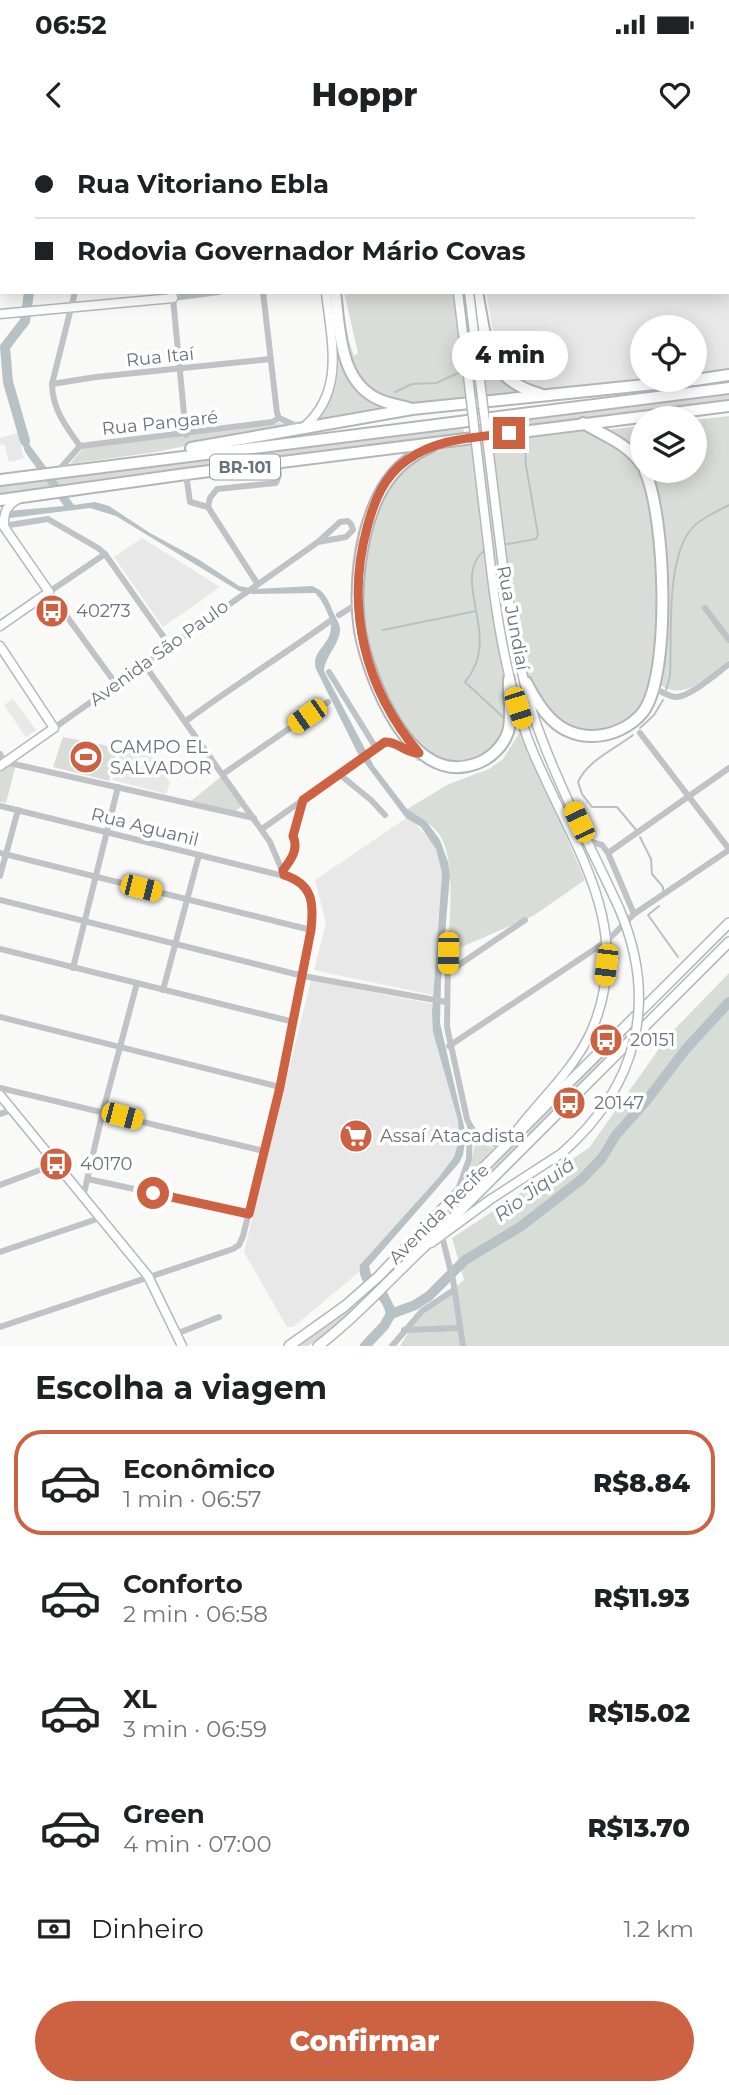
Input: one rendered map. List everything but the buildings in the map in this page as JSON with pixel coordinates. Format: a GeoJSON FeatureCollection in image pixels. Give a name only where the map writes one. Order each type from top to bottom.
{"type":"FeatureCollection","features":[{"type":"Feature","properties":{"kind":"highway"},"geometry":{"type":"LineString","coordinates":[[335,294],[345,360],[354,379],[375,398],[412,409]]}},
{"type":"Feature","properties":{"kind":"highway"},"geometry":{"type":"LineString","coordinates":[[477,294],[488,344],[502,374],[517,386],[546,396]]}},
{"type":"Feature","properties":{"kind":"highway"},"geometry":{"type":"LineString","coordinates":[[707,378],[729,375]]}},
{"type":"Feature","properties":{"kind":"highway"},"geometry":{"type":"LineString","coordinates":[[130,462],[303,427],[412,409],[630,387]]}},
{"type":"Feature","properties":{"kind":"highway","name":"BR-101"},"geometry":{"type":"LineString","coordinates":[[0,480],[729,388]]}},
{"type":"Feature","properties":{"kind":"highway","name":"BR-101"},"geometry":{"type":"LineString","coordinates":[[0,500],[729,406]]}},
{"type":"Feature","properties":{"kind":"highway"},"geometry":{"type":"LineString","coordinates":[[582,423],[620,442],[630,451]]}},
{"type":"Feature","properties":{"kind":"highway"},"geometry":{"type":"LineString","coordinates":[[445,441],[406,460],[383,486],[372,511],[359,570],[358,604],[363,642],[374,680],[394,718],[419,753],[439,765],[457,768],[479,762],[492,755],[503,743],[509,728],[509,679]]}},
{"type":"Feature","properties":{"kind":"highway"},"geometry":{"type":"LineString","coordinates":[[526,682],[547,717],[565,730],[590,736],[615,732],[632,723],[643,711],[654,688],[662,624],[662,573],[655,508],[648,483]]}},
{"type":"Feature","properties":{"kind":"main road"},"geometry":{"type":"LineString","coordinates":[[303,427],[323,407],[331,388],[332,357],[326,294]]}},
{"type":"Feature","properties":{"kind":"main road","name":"Rua Jundiaí"},"geometry":{"type":"LineString","coordinates":[[458,294],[492,577],[509,679],[529,742],[601,906],[607,941],[603,989],[592,1030],[567,1071],[520,1125],[506,1146]]}},
{"type":"Feature","properties":{"kind":"main road","name":"Rua Jundiaí"},"geometry":{"type":"LineString","coordinates":[[425,1246],[442,1237],[491,1199],[562,1153],[586,1131],[607,1105],[623,1076],[632,1050],[639,1010],[639,976],[633,945],[541,736],[526,682],[504,575],[469,294]]}},
{"type":"Feature","properties":{"kind":"main road"},"geometry":{"type":"LineString","coordinates":[[0,314],[70,309],[173,295]]}},
{"type":"Feature","properties":{"kind":"main road"},"geometry":{"type":"LineString","coordinates":[[0,626],[49,592],[3,522],[8,505],[22,496]]}},
{"type":"Feature","properties":{"kind":"main road"},"geometry":{"type":"LineString","coordinates":[[0,646],[54,727]]}},
{"type":"Feature","properties":{"kind":"main road","name":"Avenida São Paulo"},"geometry":{"type":"LineString","coordinates":[[2,761],[54,727]]}},
{"type":"Feature","properties":{"kind":"main road","name":"Avenida Recife"},"geometry":{"type":"LineString","coordinates":[[382,1280],[452,1199],[729,923]]}},
{"type":"Feature","properties":{"kind":"main road","name":"Avenida Recife"},"geometry":{"type":"LineString","coordinates":[[289,1346],[368,1293],[425,1246],[729,942]]}},
{"type":"Feature","properties":{"kind":"main road"},"geometry":{"type":"LineString","coordinates":[[0,1095],[148,1276],[182,1346]]}},
{"type":"Feature","properties":{"kind":"main road","name":"Avenida Recife"},"geometry":{"type":"LineString","coordinates":[[318,1346],[350,1321],[368,1293]]}},
{"type":"Feature","properties":{"kind":"street"},"geometry":{"type":"LineString","coordinates":[[52,384],[74,294]]}},
{"type":"Feature","properties":{"kind":"street"},"geometry":{"type":"LineString","coordinates":[[263,294],[275,408],[279,418],[303,427]]}},
{"type":"Feature","properties":{"kind":"street"},"geometry":{"type":"LineString","coordinates":[[173,295],[186,435]]}},
{"type":"Feature","properties":{"kind":"street","name":"Rua Itaí"},"geometry":{"type":"LineString","coordinates":[[52,384],[271,359]]}},
{"type":"Feature","properties":{"kind":"street","name":"Rua Pangaré"},"geometry":{"type":"LineString","coordinates":[[52,384],[52,396],[57,409],[80,446],[186,435],[272,422],[279,418]]}},
{"type":"Feature","properties":{"kind":"street"},"geometry":{"type":"LineString","coordinates":[[58,471],[80,446]]}},
{"type":"Feature","properties":{"kind":"street"},"geometry":{"type":"LineString","coordinates":[[254,585],[208,507],[209,498],[218,489],[276,483],[279,475],[278,463]]}},
{"type":"Feature","properties":{"kind":"street"},"geometry":{"type":"LineString","coordinates":[[186,474],[190,502],[208,507]]}},
{"type":"Feature","properties":{"kind":"street"},"geometry":{"type":"LineString","coordinates":[[3,522],[48,519],[105,554],[170,646]]}},
{"type":"Feature","properties":{"kind":"street","name":"Avenida São Paulo"},"geometry":{"type":"LineString","coordinates":[[54,727],[318,542],[340,522],[348,521],[351,524],[353,530],[346,537],[318,542]]}},
{"type":"Feature","properties":{"kind":"street"},"geometry":{"type":"LineString","coordinates":[[105,554],[49,592],[116,684]]}},
{"type":"Feature","properties":{"kind":"street"},"geometry":{"type":"LineString","coordinates":[[339,615],[358,604]]}},
{"type":"Feature","properties":{"kind":"street"},"geometry":{"type":"LineString","coordinates":[[705,608],[729,640]]}},
{"type":"Feature","properties":{"kind":"street"},"geometry":{"type":"LineString","coordinates":[[186,721],[330,621]]}},
{"type":"Feature","properties":{"kind":"street"},"geometry":{"type":"LineString","coordinates":[[0,1327],[233,1249],[242,1241],[280,1087],[311,930],[313,909],[308,893],[296,879],[283,873],[262,829],[144,664]]}},
{"type":"Feature","properties":{"kind":"street"},"geometry":{"type":"LineString","coordinates":[[654,688],[670,695],[681,696],[729,664]]}},
{"type":"Feature","properties":{"kind":"street"},"geometry":{"type":"LineString","coordinates":[[329,672],[373,750]]}},
{"type":"Feature","properties":{"kind":"street"},"geometry":{"type":"LineString","coordinates":[[223,774],[328,702]]}},
{"type":"Feature","properties":{"kind":"street"},"geometry":{"type":"LineString","coordinates":[[449,1046],[607,941],[634,914],[729,850],[640,733]]}},
{"type":"Feature","properties":{"kind":"street"},"geometry":{"type":"LineString","coordinates":[[262,829],[359,759],[389,741],[419,753]]}},
{"type":"Feature","properties":{"kind":"street"},"geometry":{"type":"LineString","coordinates":[[2,761],[254,818]]}},
{"type":"Feature","properties":{"kind":"street"},"geometry":{"type":"LineString","coordinates":[[608,853],[729,768]]}},
{"type":"Feature","properties":{"kind":"street"},"geometry":{"type":"LineString","coordinates":[[339,774],[372,800],[385,815]]}},
{"type":"Feature","properties":{"kind":"street"},"geometry":{"type":"LineString","coordinates":[[73,968],[118,787]]}},
{"type":"Feature","properties":{"kind":"street"},"geometry":{"type":"LineString","coordinates":[[283,873],[293,856],[296,841],[293,836],[303,800]]}},
{"type":"Feature","properties":{"kind":"street","name":"Rua Aguanil"},"geometry":{"type":"LineString","coordinates":[[0,806],[283,873]]}},
{"type":"Feature","properties":{"kind":"street"},"geometry":{"type":"LineString","coordinates":[[0,876],[3,854],[18,810]]}},
{"type":"Feature","properties":{"kind":"street"},"geometry":{"type":"LineString","coordinates":[[589,841],[602,845],[608,853],[634,914]]}},
{"type":"Feature","properties":{"kind":"street"},"geometry":{"type":"LineString","coordinates":[[3,854],[311,930]]}},
{"type":"Feature","properties":{"kind":"street"},"geometry":{"type":"LineString","coordinates":[[163,990],[199,855]]}},
{"type":"Feature","properties":{"kind":"street"},"geometry":{"type":"LineString","coordinates":[[0,900],[303,975],[444,1001]]}},
{"type":"Feature","properties":{"kind":"street"},"geometry":{"type":"LineString","coordinates":[[447,973],[525,920]]}},
{"type":"Feature","properties":{"kind":"street"},"geometry":{"type":"LineString","coordinates":[[0,949],[294,1022]]}},
{"type":"Feature","properties":{"kind":"street"},"geometry":{"type":"LineString","coordinates":[[448,953],[444,1001],[449,1046],[470,1127],[469,1159],[452,1199]]}},
{"type":"Feature","properties":{"kind":"street"},"geometry":{"type":"LineString","coordinates":[[83,1197],[137,983]]}},
{"type":"Feature","properties":{"kind":"street"},"geometry":{"type":"LineString","coordinates":[[0,1017],[280,1087]]}},
{"type":"Feature","properties":{"kind":"street"},"geometry":{"type":"LineString","coordinates":[[0,1088],[264,1151]]}},
{"type":"Feature","properties":{"kind":"street"},"geometry":{"type":"LineString","coordinates":[[0,1114],[12,1111]]}},
{"type":"Feature","properties":{"kind":"street"},"geometry":{"type":"LineString","coordinates":[[470,1127],[487,1141],[506,1146]]}},
{"type":"Feature","properties":{"kind":"street"},"geometry":{"type":"LineString","coordinates":[[0,1185],[56,1164]]}},
{"type":"Feature","properties":{"kind":"street"},"geometry":{"type":"LineString","coordinates":[[88,1179],[249,1214]]}},
{"type":"Feature","properties":{"kind":"street"},"geometry":{"type":"LineString","coordinates":[[0,1252],[100,1218]]}},
{"type":"Feature","properties":{"kind":"street"},"geometry":{"type":"LineString","coordinates":[[442,1237],[453,1280],[463,1346]]}},
{"type":"Feature","properties":{"kind":"street"},"geometry":{"type":"LineString","coordinates":[[392,1346],[422,1311],[454,1290]]}},
{"type":"Feature","properties":{"kind":"street"},"geometry":{"type":"LineString","coordinates":[[176,1334],[219,1317]]}},
{"type":"Feature","properties":{"kind":"street"},"geometry":{"type":"LineString","coordinates":[[404,1330],[460,1328]]}},
{"type":"Feature","properties":{"kind":"shaded area"},"geometry":{"type":"Polygon","coordinates":[[[332,294],[339,294],[354,356],[358,353],[344,294],[480,294],[492,362],[534,397],[306,427],[335,386],[338,345],[332,294]]]}},
{"type":"Feature","properties":{"kind":"shaded area"},"geometry":{"type":"Polygon","coordinates":[[[486,294],[729,294],[729,374],[707,377],[707,315],[630,315],[630,386],[554,395],[523,385],[499,364],[486,294]]]}},
{"type":"Feature","properties":{"kind":"shaded area"},"geometry":{"type":"Polygon","coordinates":[[[729,394],[729,404],[707,407],[630,406],[630,416],[490,433],[488,423],[729,394]]]}},
{"type":"Feature","properties":{"kind":"shaded area"},"geometry":{"type":"Polygon","coordinates":[[[729,416],[729,660],[696,685],[679,691],[660,685],[665,589],[660,518],[653,483],[707,483],[707,419],[729,416]]]}},
{"type":"Feature","properties":{"kind":"shaded area"},"geometry":{"type":"Polygon","coordinates":[[[279,423],[290,425],[156,452],[70,464],[83,448],[279,423]]]}},
{"type":"Feature","properties":{"kind":"shaded area"},"geometry":{"type":"Polygon","coordinates":[[[582,423],[630,452],[630,483],[646,483],[655,508],[661,624],[650,699],[633,726],[609,733],[564,730],[526,681],[505,587],[494,583],[514,699],[515,731],[490,754],[474,761],[417,761],[392,727],[371,690],[354,625],[351,590],[353,556],[360,523],[374,492],[393,466],[420,444],[582,423]]]}},
{"type":"Feature","properties":{"kind":"shaded area"},"geometry":{"type":"Polygon","coordinates":[[[630,427],[630,446],[603,430],[630,427]]]}},
{"type":"Feature","properties":{"kind":"shaded area"},"geometry":{"type":"Polygon","coordinates":[[[463,428],[465,435],[0,496],[0,485],[463,428]]]}},
{"type":"Feature","properties":{"kind":"shaded area"},"geometry":{"type":"Polygon","coordinates":[[[18,429],[24,429],[29,444],[74,505],[95,502],[109,506],[239,586],[255,589],[312,586],[322,592],[340,628],[324,671],[374,766],[407,809],[426,821],[440,840],[450,875],[440,1023],[466,1135],[459,1163],[369,1266],[371,1274],[386,1290],[396,1310],[386,1317],[385,1309],[362,1279],[360,1265],[439,1177],[454,1157],[459,1140],[458,1120],[433,1032],[432,1012],[442,873],[436,849],[421,827],[406,818],[358,754],[316,669],[317,655],[331,631],[331,622],[315,593],[253,594],[239,591],[116,516],[90,508],[10,518],[8,511],[64,506],[25,452],[18,429]]]}},
{"type":"Feature","properties":{"kind":"shaded area"},"geometry":{"type":"Polygon","coordinates":[[[18,433],[24,458],[9,462],[4,444],[0,445],[0,438],[18,433]]]}},
{"type":"Feature","properties":{"kind":"shaded area"},"geometry":{"type":"Polygon","coordinates":[[[142,538],[220,587],[163,627],[114,557],[142,538]]]}},
{"type":"Feature","properties":{"kind":"shaded area"},"geometry":{"type":"Polygon","coordinates":[[[13,699],[36,730],[26,737],[4,705],[13,699]]]}},
{"type":"Feature","properties":{"kind":"shaded area"},"geometry":{"type":"Polygon","coordinates":[[[521,730],[585,880],[533,916],[448,953],[450,878],[446,849],[434,829],[407,809],[449,784],[489,769],[503,759],[521,730]]]}},
{"type":"Feature","properties":{"kind":"shaded area","name":"CAMPO EL SALVADOR"},"geometry":{"type":"Polygon","coordinates":[[[63,737],[118,748],[109,781],[53,767],[63,737]]]}},
{"type":"Feature","properties":{"kind":"shaded area"},"geometry":{"type":"Polygon","coordinates":[[[121,749],[156,758],[170,783],[166,794],[113,780],[121,749]]]}},
{"type":"Feature","properties":{"kind":"shaded area"},"geometry":{"type":"Polygon","coordinates":[[[11,764],[16,764],[6,803],[0,802],[0,772],[11,764]]]}},
{"type":"Feature","properties":{"kind":"shaded area"},"geometry":{"type":"Polygon","coordinates":[[[222,776],[242,806],[236,811],[191,801],[222,776]]]}},
{"type":"Feature","properties":{"kind":"shaded area"},"geometry":{"type":"Polygon","coordinates":[[[408,817],[436,849],[442,873],[433,995],[314,970],[326,923],[315,880],[408,817]]]}},
{"type":"Feature","properties":{"kind":"shaded area"},"geometry":{"type":"Polygon","coordinates":[[[729,973],[729,1346],[400,1346],[418,1317],[464,1280],[452,1238],[589,1148],[668,1036],[729,973]]]}},
{"type":"Feature","properties":{"kind":"shaded area"},"geometry":{"type":"Polygon","coordinates":[[[311,980],[432,1004],[458,1120],[459,1140],[454,1157],[439,1177],[360,1265],[358,1273],[293,1327],[287,1327],[244,1252],[311,980]]]}},
{"type":"Feature","properties":{"kind":"shaded area"},"geometry":{"type":"Polygon","coordinates":[[[634,1025],[630,1040],[346,1321],[308,1346],[294,1346],[350,1308],[634,1025]]]}},
{"type":"Feature","properties":{"kind":"shaded area"},"geometry":{"type":"Polygon","coordinates":[[[476,1140],[500,1151],[461,1190],[468,1175],[476,1140]]]}},
{"type":"Feature","properties":{"kind":"waterway"},"geometry":{"type":"LineString","coordinates":[[25,441],[8,382],[5,347],[25,321],[29,294]]}},
{"type":"Feature","properties":{"kind":"waterway"},"geometry":{"type":"LineString","coordinates":[[481,363],[487,360]]}},
{"type":"Feature","properties":{"kind":"waterway"},"geometry":{"type":"LineString","coordinates":[[395,392],[412,384],[436,383],[463,371]]}},
{"type":"Feature","properties":{"kind":"waterway"},"geometry":{"type":"LineString","coordinates":[[502,545],[536,539],[538,534],[525,447]]}},
{"type":"Feature","properties":{"kind":"waterway"},"geometry":{"type":"LineString","coordinates":[[666,690],[670,676],[673,582],[682,546],[689,532],[697,524],[729,505]]}},
{"type":"Feature","properties":{"kind":"waterway"},"geometry":{"type":"LineString","coordinates":[[486,549],[476,561],[472,576],[480,646],[476,664],[465,682],[504,718]]}},
{"type":"Feature","properties":{"kind":"waterway"},"geometry":{"type":"LineString","coordinates":[[383,630],[476,611]]}},
{"type":"Feature","properties":{"kind":"waterway"},"geometry":{"type":"LineString","coordinates":[[640,728],[654,715],[663,700]]}},
{"type":"Feature","properties":{"kind":"waterway"},"geometry":{"type":"LineString","coordinates":[[633,735],[595,761],[578,782],[582,794],[592,807],[617,807],[637,831]]}},
{"type":"Feature","properties":{"kind":"waterway"},"geometry":{"type":"LineString","coordinates":[[640,837],[651,859],[652,874],[663,890]]}},
{"type":"Feature","properties":{"kind":"waterway"},"geometry":{"type":"LineString","coordinates":[[659,906],[648,915],[678,957]]}},
{"type":"Feature","properties":{"kind":"waterway","name":"Rio Jiquiá"},"geometry":{"type":"LineString","coordinates":[[365,1346],[384,1326],[391,1314],[415,1305],[429,1296],[465,1260],[520,1227],[582,1179],[602,1158],[616,1135],[685,1050],[729,1002]]}},
{"type":"Feature","properties":{"kind":"place","name":"40273"},"geometry":{"type":"Point","coordinates":[52,611]}},
{"type":"Feature","properties":{"kind":"place","name":"CAMPO EL SALVADOR"},"geometry":{"type":"Point","coordinates":[86,757]}},
{"type":"Feature","properties":{"kind":"place","name":"20151"},"geometry":{"type":"Point","coordinates":[606,1040]}},
{"type":"Feature","properties":{"kind":"place","name":"20147"},"geometry":{"type":"Point","coordinates":[569,1103]}},
{"type":"Feature","properties":{"kind":"place","name":"Assaí Atacadista"},"geometry":{"type":"Point","coordinates":[356,1136]}},
{"type":"Feature","properties":{"kind":"place","name":"40170"},"geometry":{"type":"Point","coordinates":[56,1164]}},
{"type":"Feature","properties":{"kind":"route"},"geometry":{"type":"LineString","coordinates":[[153,1193],[249,1214],[280,1087],[311,930],[313,909],[308,893],[296,879],[284,875],[283,870],[293,856],[296,841],[293,836],[294,828],[303,800],[385,742],[396,743],[406,750],[419,753],[380,694],[360,630],[359,570],[372,511],[390,476],[416,454],[445,441],[509,433]]}}]}
